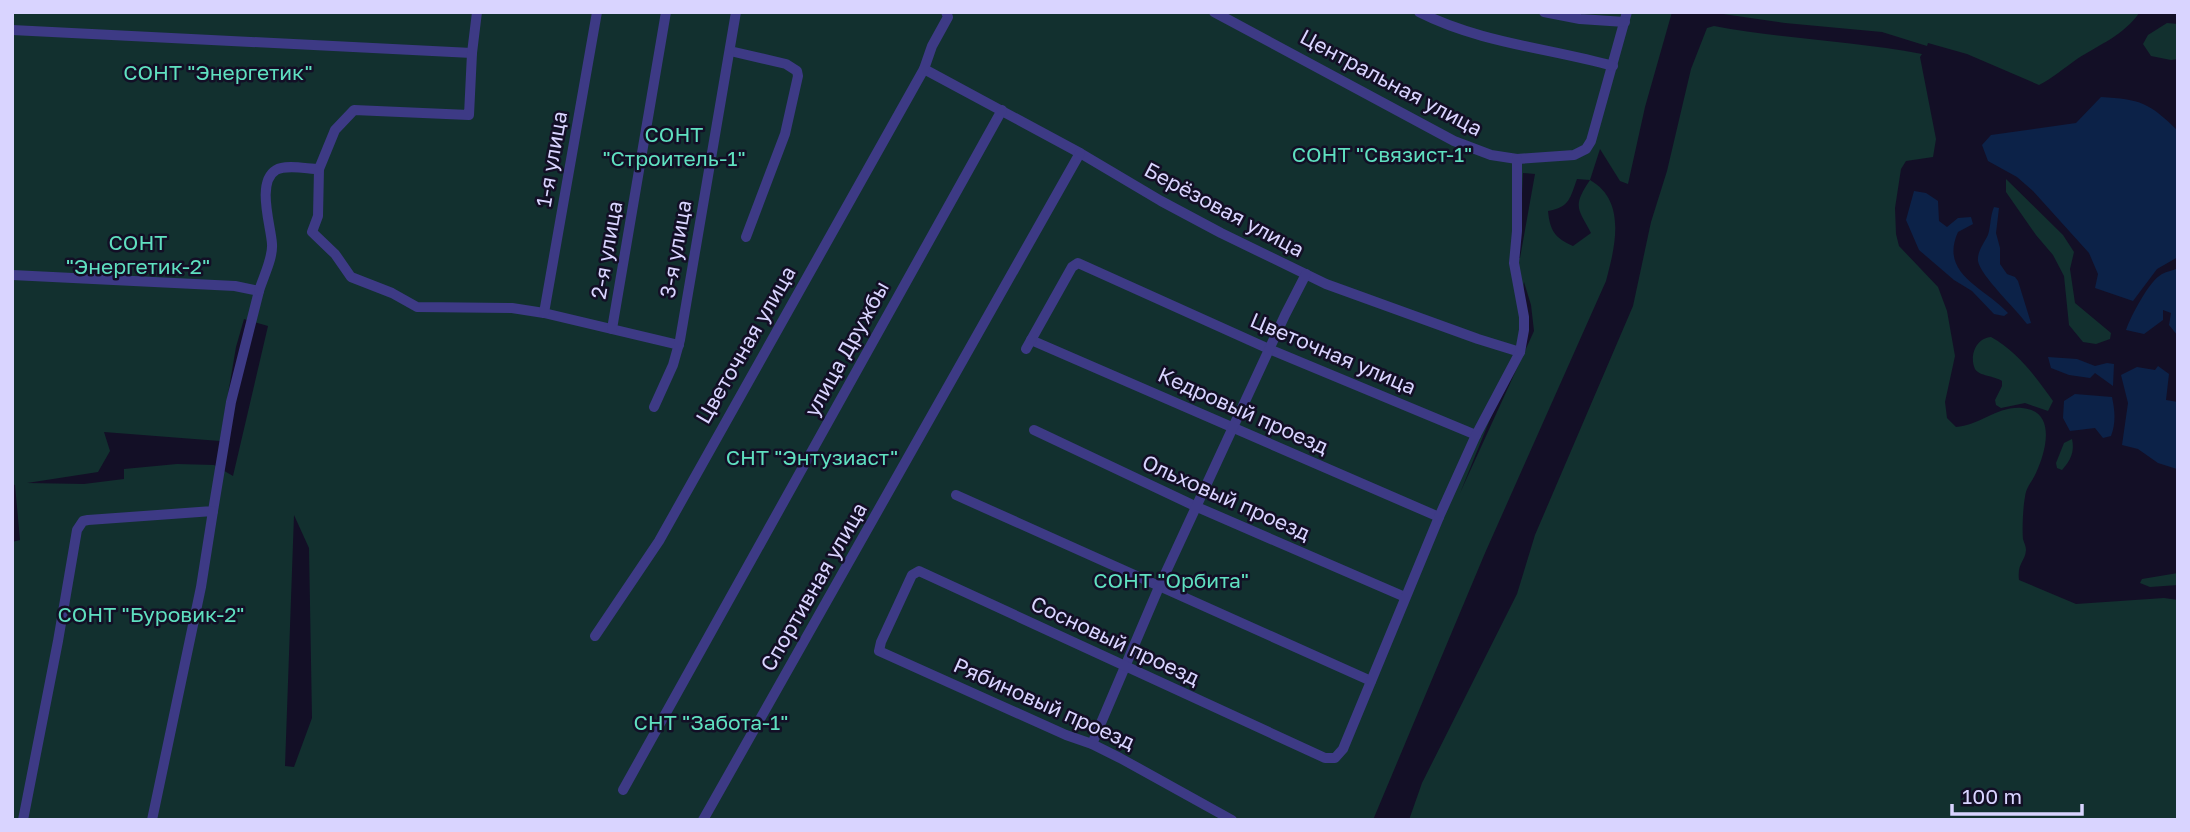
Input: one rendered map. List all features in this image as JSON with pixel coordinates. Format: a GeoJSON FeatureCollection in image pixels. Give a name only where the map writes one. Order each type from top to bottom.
{"type":"FeatureCollection","features":[{"type":"Feature","properties":{"kind":"street"},"geometry":{"type":"LineString","coordinates":[[477,12],[469,115],[354,110],[335,130],[319,169],[318,216],[312,232],[335,254],[351,277],[392,293],[417,307],[498,307],[544,313],[679,345]]}},
{"type":"Feature","properties":{"kind":"street","name":"1-я улица"},"geometry":{"type":"LineString","coordinates":[[544,313],[597,12]]}},
{"type":"Feature","properties":{"kind":"street","name":"2-я улица"},"geometry":{"type":"LineString","coordinates":[[612,329],[666,12]]}},
{"type":"Feature","properties":{"kind":"street","name":"3-я улица"},"geometry":{"type":"LineString","coordinates":[[654,407],[679,345],[737,12]]}},
{"type":"Feature","properties":{"kind":"street","name":"Цветочная улица"},"geometry":{"type":"LineString","coordinates":[[595,636],[636,579],[659,541],[924,69],[932,46],[948,17],[946,12]]}},
{"type":"Feature","properties":{"kind":"street","name":"Центральная улица"},"geometry":{"type":"LineString","coordinates":[[1213,12],[1454,141],[1491,155],[1517,159],[1574,155],[1586,149],[1591,141],[1613,66]]}},
{"type":"Feature","properties":{"kind":"street"},"geometry":{"type":"LineString","coordinates":[[1419,12],[1490,39],[1613,66],[1626,17],[1580,19],[1544,12]]}},
{"type":"Feature","properties":{"kind":"street"},"geometry":{"type":"LineString","coordinates":[[12,30],[472,52]]}},
{"type":"Feature","properties":{"kind":"street"},"geometry":{"type":"LineString","coordinates":[[730,51],[786,64],[797,71],[798,76],[785,134],[746,237]]}},
{"type":"Feature","properties":{"kind":"street","name":"Берёзовая улица"},"geometry":{"type":"LineString","coordinates":[[924,69],[1080,153],[1173,208],[1306,274],[1384,306],[1520,352]]}},
{"type":"Feature","properties":{"kind":"street","name":"улица Дружбы"},"geometry":{"type":"LineString","coordinates":[[623,790],[1002,110]]}},
{"type":"Feature","properties":{"kind":"street","name":"Спортивная улица"},"geometry":{"type":"LineString","coordinates":[[703,820],[1080,153]]}},
{"type":"Feature","properties":{"kind":"street"},"geometry":{"type":"LineString","coordinates":[[956,495],[1371,681],[1439,517],[1476,436],[1520,352],[1524,317],[1514,273],[1517,159]]}},
{"type":"Feature","properties":{"kind":"street"},"geometry":{"type":"LineString","coordinates":[[152,820],[199,599],[231,402],[271,254],[266,208],[270,177],[275,170],[283,168],[319,169]]}},
{"type":"Feature","properties":{"kind":"street","name":"Цветочная улица"},"geometry":{"type":"LineString","coordinates":[[1026,349],[1072,267],[1078,263],[1269,349],[1476,436]]}},
{"type":"Feature","properties":{"kind":"street"},"geometry":{"type":"LineString","coordinates":[[1092,744],[1159,587],[1306,274]]}},
{"type":"Feature","properties":{"kind":"street"},"geometry":{"type":"LineString","coordinates":[[12,275],[235,286],[259,291]]}},
{"type":"Feature","properties":{"kind":"street","name":"Кедровый проезд"},"geometry":{"type":"LineString","coordinates":[[1031,340],[1439,517]]}},
{"type":"Feature","properties":{"kind":"street","name":"Ольховый проезд"},"geometry":{"type":"LineString","coordinates":[[1034,430],[1197,507],[1405,597]]}},
{"type":"Feature","properties":{"kind":"street"},"geometry":{"type":"LineString","coordinates":[[23,820],[80,525],[89,520],[213,511]]}},
{"type":"Feature","properties":{"kind":"street","name":"Сосновый проезд"},"geometry":{"type":"LineString","coordinates":[[898,607],[912,575],[919,571],[1325,758],[1335,758],[1343,749],[1371,681]]}},
{"type":"Feature","properties":{"kind":"street","name":"Рябиновый проезд"},"geometry":{"type":"LineString","coordinates":[[898,607],[879,651],[1066,735],[1092,744],[1232,820]]}},
{"type":"Feature","properties":{"kind":"green space"},"geometry":{"type":"Polygon","coordinates":[[[12,12],[1672,12],[1645,107],[1628,184],[1620,181],[1600,149],[1590,180],[1602,189],[1614,212],[1615,240],[1606,281],[1485,553],[1373,820],[12,820],[12,542],[20,540],[15,485],[12,484],[12,12]],[[1523,173],[1520,258],[1535,174],[1523,173]],[[1577,179],[1565,204],[1548,211],[1554,233],[1573,246],[1591,233],[1579,207],[1581,196],[1590,180],[1577,179]],[[1524,282],[1517,353],[1460,493],[1534,331],[1531,305],[1524,282]],[[244,319],[236,347],[220,441],[104,432],[110,451],[98,472],[27,483],[84,484],[124,479],[124,469],[177,464],[214,465],[233,476],[268,326],[244,319]],[[294,515],[285,766],[294,767],[312,718],[309,548],[294,515]]]}},
{"type":"Feature","properties":{"kind":"green space"},"geometry":{"type":"Polygon","coordinates":[[[2140,12],[2119,33],[2039,85],[1967,54],[1928,43],[1927,46],[1882,32],[1785,23],[1723,14],[2140,12]]]}},
{"type":"Feature","properties":{"kind":"green space"},"geometry":{"type":"Polygon","coordinates":[[[2167,23],[2178,24],[2178,59],[2151,56],[2143,44],[2148,35],[2167,23]]]}},
{"type":"Feature","properties":{"kind":"green space"},"geometry":{"type":"Polygon","coordinates":[[[1714,26],[1922,54],[1920,57],[1936,139],[1933,157],[1906,161],[1901,169],[1895,208],[1896,234],[1899,246],[1938,287],[1947,311],[1955,356],[1945,402],[1947,418],[1956,427],[1964,426],[2004,410],[2022,408],[2040,416],[2044,424],[2046,433],[2043,454],[2024,501],[2023,539],[2026,550],[2019,570],[2019,580],[2076,604],[2164,598],[2178,600],[2178,820],[1409,820],[1422,783],[1517,594],[1535,535],[1633,306],[1651,222],[1667,171],[1691,69],[1707,28],[1714,26]]]}},
{"type":"Feature","properties":{"kind":"green space"},"geometry":{"type":"Polygon","coordinates":[[[2006,179],[2063,235],[2074,252],[2070,269],[2075,303],[2111,333],[2110,339],[2096,344],[2083,342],[2069,325],[2064,276],[2053,255],[2006,192],[2006,179]]]}},
{"type":"Feature","properties":{"kind":"green space"},"geometry":{"type":"Polygon","coordinates":[[[1991,337],[2018,357],[2040,383],[2053,401],[2048,411],[2025,403],[2001,408],[1996,405],[1995,400],[2002,381],[1983,375],[1973,364],[1975,348],[1981,341],[1991,337]]]}},
{"type":"Feature","properties":{"kind":"green space"},"geometry":{"type":"Polygon","coordinates":[[[2072,439],[2073,448],[2069,460],[2062,470],[2057,468],[2056,463],[2064,443],[2072,439]]]}},
{"type":"Feature","properties":{"kind":"green space"},"geometry":{"type":"Polygon","coordinates":[[[2178,573],[2178,585],[2150,587],[2140,583],[2142,579],[2178,573]]]}},
{"type":"Feature","properties":{"kind":"water"},"geometry":{"type":"Polygon","coordinates":[[[2101,97],[2144,104],[2160,114],[2178,131],[2178,257],[2157,269],[2133,301],[2095,288],[2098,274],[2089,253],[2033,191],[2017,177],[1988,161],[1982,145],[1991,135],[2076,123],[2101,97]]]}},
{"type":"Feature","properties":{"kind":"water"},"geometry":{"type":"Polygon","coordinates":[[[1914,191],[1926,193],[1938,201],[1939,221],[1947,227],[1958,218],[1971,217],[1973,224],[1958,232],[1954,259],[1967,278],[2008,313],[2004,316],[1994,314],[1972,291],[1954,280],[1919,250],[1906,220],[1914,191]]]}},
{"type":"Feature","properties":{"kind":"water"},"geometry":{"type":"Polygon","coordinates":[[[1994,207],[1999,208],[1996,233],[2000,264],[2007,274],[2018,281],[2031,323],[2027,324],[1999,292],[1978,261],[1988,235],[1994,207]]]}},
{"type":"Feature","properties":{"kind":"water"},"geometry":{"type":"Polygon","coordinates":[[[2178,268],[2178,336],[2169,325],[2171,313],[2163,310],[2163,320],[2144,334],[2126,330],[2146,291],[2162,274],[2178,268]]]}},
{"type":"Feature","properties":{"kind":"water"},"geometry":{"type":"Polygon","coordinates":[[[2048,357],[2077,359],[2095,366],[2114,364],[2113,386],[2095,373],[2090,378],[2069,375],[2051,368],[2048,357]]]}},
{"type":"Feature","properties":{"kind":"water"},"geometry":{"type":"Polygon","coordinates":[[[2158,366],[2169,374],[2166,400],[2178,402],[2177,469],[2158,463],[2138,449],[2122,445],[2128,403],[2121,375],[2137,367],[2155,370],[2158,366]]]}},
{"type":"Feature","properties":{"kind":"water"},"geometry":{"type":"Polygon","coordinates":[[[2075,394],[2112,397],[2114,426],[2111,436],[2103,438],[2095,428],[2070,431],[2063,418],[2064,401],[2075,394]]]}},
{"type":"Feature","properties":{"kind":"park label","name":"СОНТ \"Энергетик\""},"geometry":{"type":"Point","coordinates":[218,73]}},
{"type":"Feature","properties":{"kind":"park label","name":"СОНТ \"Строитель-1\""},"geometry":{"type":"Point","coordinates":[674,147]}},
{"type":"Feature","properties":{"kind":"park label","name":"СОНТ \"Связист-1\""},"geometry":{"type":"Point","coordinates":[1382,155]}},
{"type":"Feature","properties":{"kind":"park label","name":"СОНТ \"Энергетик-2\""},"geometry":{"type":"Point","coordinates":[138,255]}},
{"type":"Feature","properties":{"kind":"park label","name":"СНТ \"Энтузиаст\""},"geometry":{"type":"Point","coordinates":[812,458]}},
{"type":"Feature","properties":{"kind":"park label","name":"СОНТ \"Орбита\""},"geometry":{"type":"Point","coordinates":[1171,581]}},
{"type":"Feature","properties":{"kind":"park label","name":"СОНТ \"Буровик-2\""},"geometry":{"type":"Point","coordinates":[151,615]}},
{"type":"Feature","properties":{"kind":"park label","name":"СНТ \"Забота-1\""},"geometry":{"type":"Point","coordinates":[711,723]}}]}
